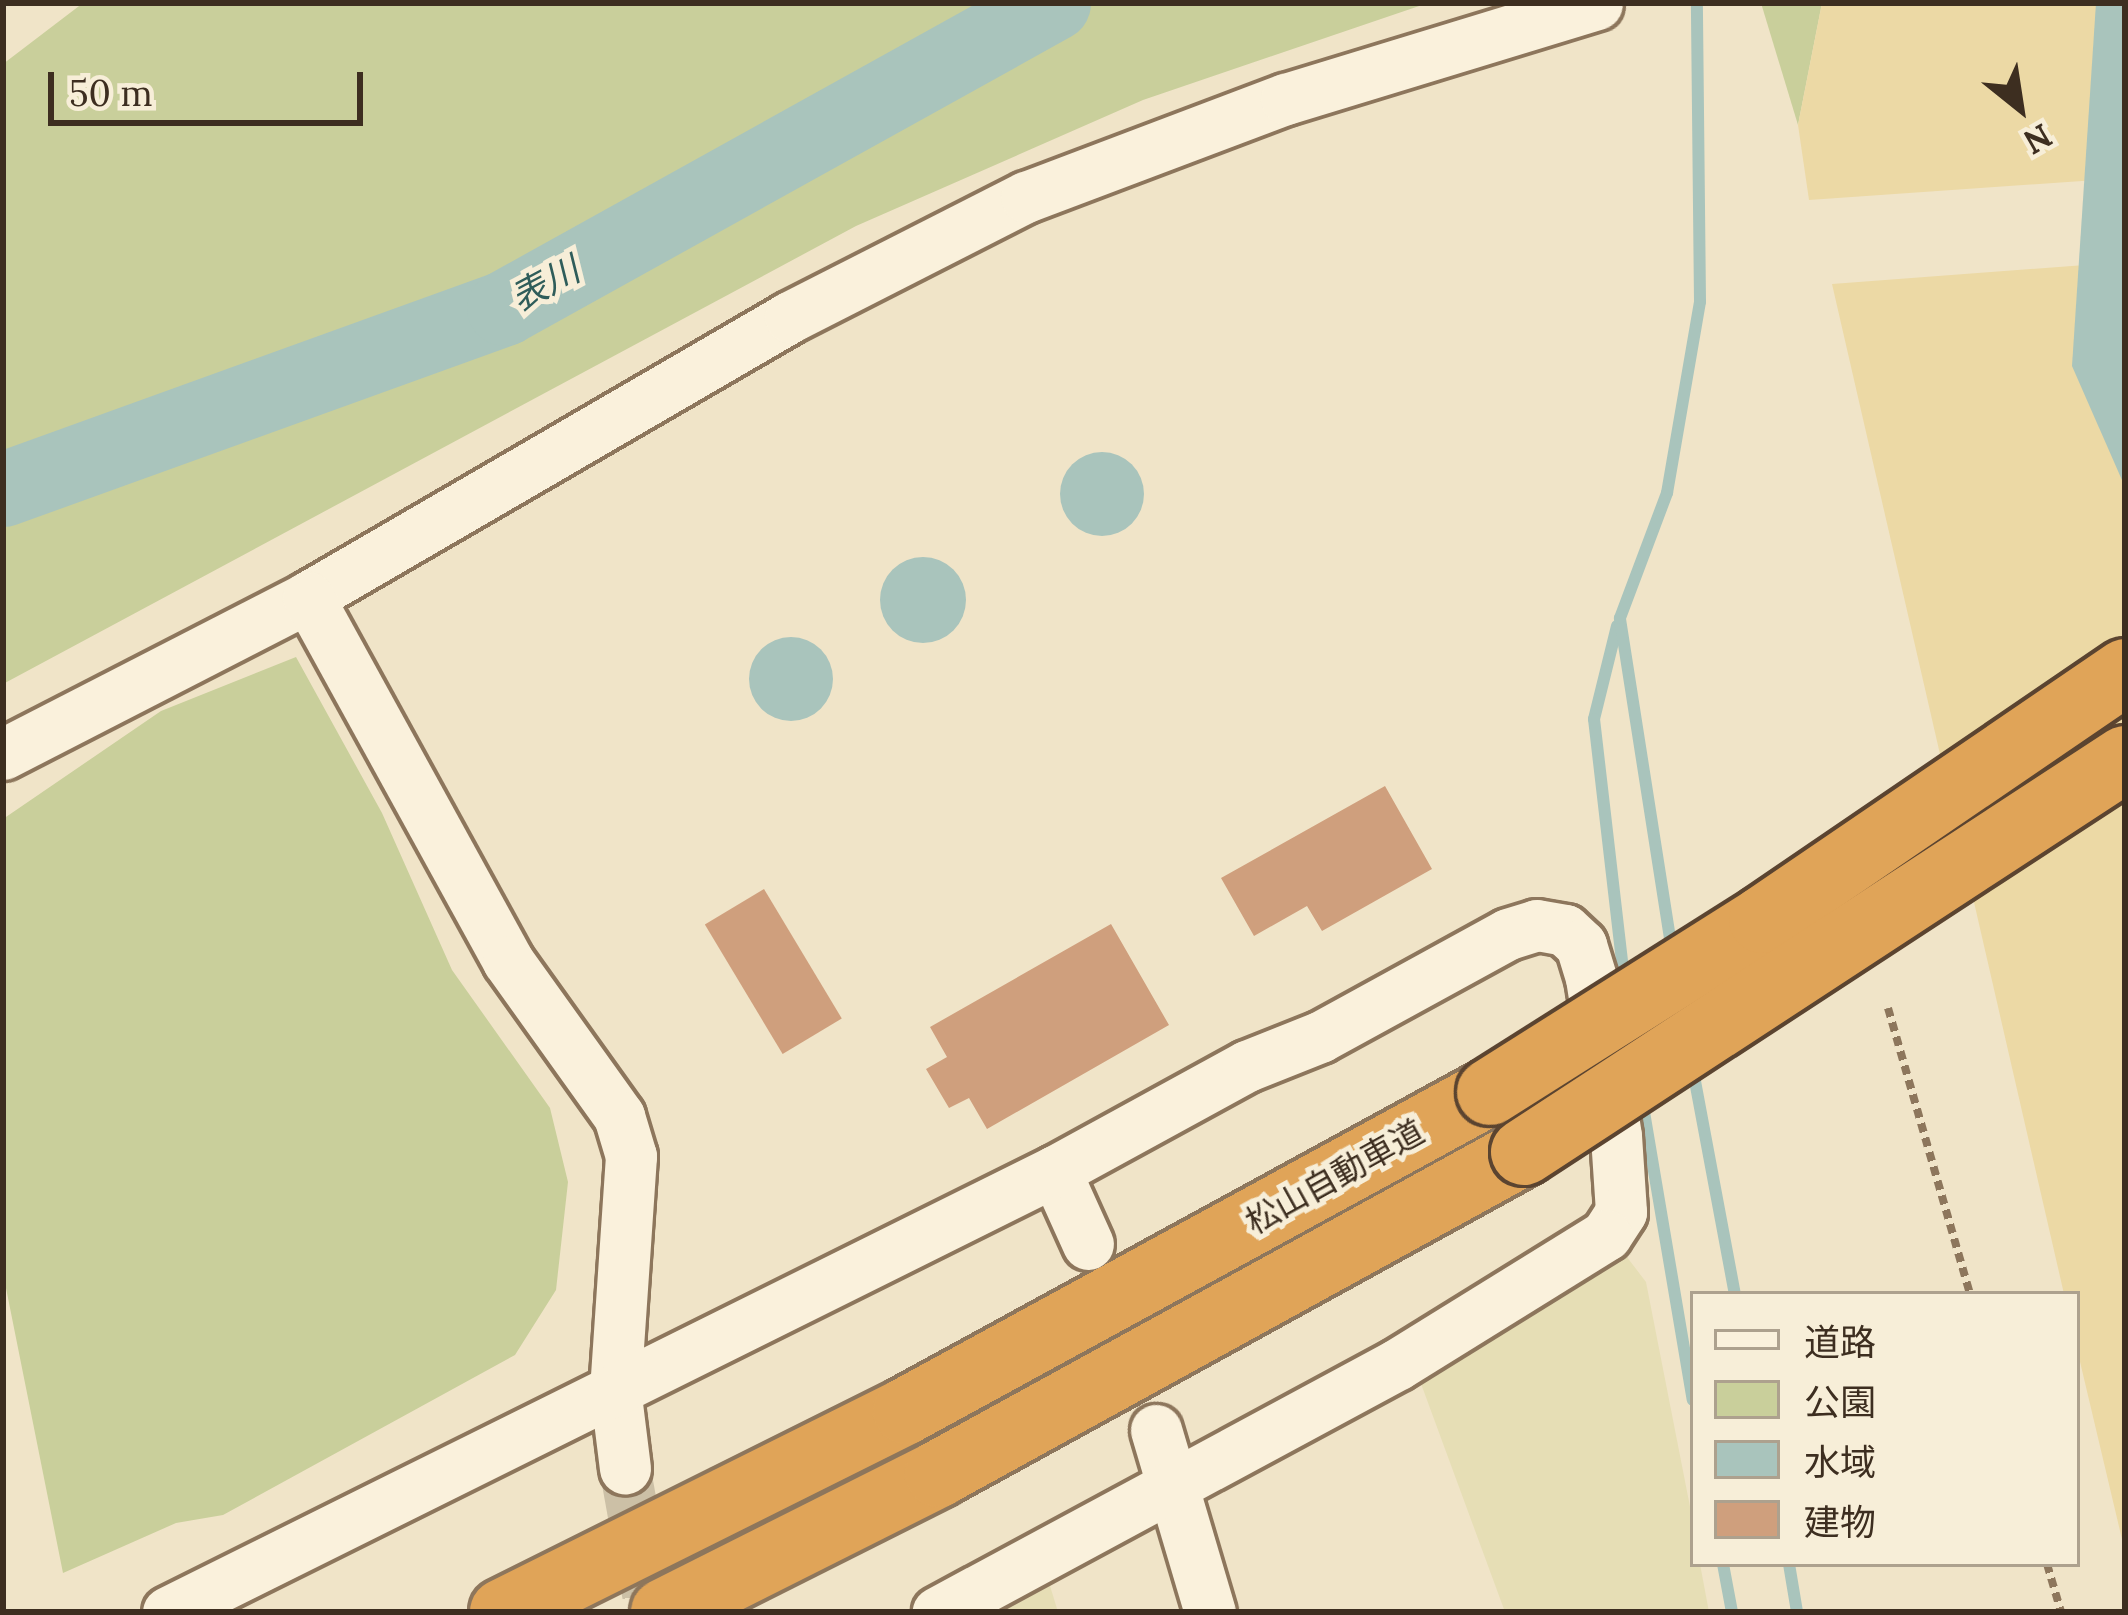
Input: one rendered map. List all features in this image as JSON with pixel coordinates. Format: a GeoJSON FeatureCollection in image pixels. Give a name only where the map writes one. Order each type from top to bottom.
{"type":"FeatureCollection","features":[{"type":"Feature","properties":{"kind":"highway","name":"松山自動車道"},"geometry":{"type":"LineString","coordinates":[[503,1612],[906,1411],[1490,1092],[1762,920],[2125,672]]}},
{"type":"Feature","properties":{"kind":"highway"},"geometry":{"type":"LineString","coordinates":[[664,1612],[938,1474],[1524,1152],[2125,759]]}},
{"type":"Feature","properties":{"kind":"street"},"geometry":{"type":"LineString","coordinates":[[3,754],[308,597],[790,316],[1026,197],[1286,99],[1597,4]]}},
{"type":"Feature","properties":{"kind":"street"},"geometry":{"type":"LineString","coordinates":[[308,597],[508,961],[619,1116],[631,1156],[615,1388],[625,1468]]}},
{"type":"Feature","properties":{"kind":"street"},"geometry":{"type":"LineString","coordinates":[[168,1612],[1055,1171],[1508,934],[1537,925],[1565,929],[1581,945],[1616,1136],[1622,1211],[1606,1235],[1398,1364],[938,1612]]}},
{"type":"Feature","properties":{"kind":"street"},"geometry":{"type":"LineString","coordinates":[[1055,1171],[1088,1244]]}},
{"type":"Feature","properties":{"kind":"street"},"geometry":{"type":"LineString","coordinates":[[1156,1430],[1168,1491],[1210,1612]]}},
{"type":"Feature","properties":{"kind":"path"},"geometry":{"type":"LineString","coordinates":[[1888,1008],[1969,1291]]}},
{"type":"Feature","properties":{"kind":"path"},"geometry":{"type":"LineString","coordinates":[[2048,1567],[2061,1612]]}},
{"type":"Feature","properties":{"kind":"shaded area"},"geometry":{"type":"Polygon","coordinates":[[[1620,1248],[1646,1282],[1690,1507],[1690,1567],[1701,1567],[1709,1612],[1505,1612],[1420,1381],[1423,1369],[1620,1248]]]}},
{"type":"Feature","properties":{"kind":"shaded area"},"geometry":{"type":"Polygon","coordinates":[[[1047,1576],[1058,1612],[978,1612],[1047,1576]]]}},
{"type":"Feature","properties":{"kind":"green space"},"geometry":{"type":"Polygon","coordinates":[[[83,3],[1428,3],[1143,100],[856,226],[3,684],[3,64],[83,3]]]}},
{"type":"Feature","properties":{"kind":"green space"},"geometry":{"type":"Polygon","coordinates":[[[1761,3],[1822,3],[1798,125],[1761,3]]]}},
{"type":"Feature","properties":{"kind":"green space"},"geometry":{"type":"Polygon","coordinates":[[[296,657],[382,813],[452,970],[550,1108],[568,1182],[556,1290],[515,1355],[223,1515],[176,1523],[63,1573],[3,1273],[3,819],[161,711],[296,657]]]}},
{"type":"Feature","properties":{"kind":"sand"},"geometry":{"type":"Polygon","coordinates":[[[1822,3],[2125,3],[2125,178],[1809,200],[1798,125],[1822,3]]]}},
{"type":"Feature","properties":{"kind":"sand"},"geometry":{"type":"Polygon","coordinates":[[[2125,262],[2125,1552],[2080,1362],[2080,1291],[2063,1291],[1832,284],[2125,262]]]}},
{"type":"Feature","properties":{"kind":"water"},"geometry":{"type":"Polygon","coordinates":[[[2096,3],[2125,3],[2125,487],[2072,366],[2096,3]]]}},
{"type":"Feature","properties":{"kind":"water"},"geometry":{"type":"Polygon","coordinates":[[[1102,452],[1132,464],[1144,494],[1132,524],[1102,536],[1072,524],[1060,494],[1072,464],[1102,452]]]}},
{"type":"Feature","properties":{"kind":"water"},"geometry":{"type":"Polygon","coordinates":[[[923,557],[939,560],[953,570],[963,584],[963,616],[953,630],[939,640],[923,643],[907,640],[893,630],[883,616],[880,600],[883,584],[893,570],[907,560],[923,557]]]}},
{"type":"Feature","properties":{"kind":"water"},"geometry":{"type":"Polygon","coordinates":[[[791,637],[821,649],[833,679],[821,709],[791,721],[761,709],[749,679],[761,649],[791,637]]]}},
{"type":"Feature","properties":{"kind":"building"},"geometry":{"type":"Polygon","coordinates":[[[1385,786],[1432,869],[1322,931],[1307,906],[1254,936],[1221,878],[1385,786]]]}},
{"type":"Feature","properties":{"kind":"building"},"geometry":{"type":"Polygon","coordinates":[[[764,889],[842,1018],[783,1054],[705,925],[764,889]]]}},
{"type":"Feature","properties":{"kind":"building"},"geometry":{"type":"Polygon","coordinates":[[[1111,924],[1169,1025],[987,1129],[969,1098],[949,1108],[926,1069],[947,1057],[930,1027],[1111,924]]]}},
{"type":"Feature","properties":{"kind":"waterway","name":"表川"},"geometry":{"type":"LineString","coordinates":[[3,489],[504,308],[1053,3]]}},
{"type":"Feature","properties":{"kind":"waterway"},"geometry":{"type":"LineString","coordinates":[[1672,951],[1620,618],[1667,493],[1700,302],[1697,3]]}},
{"type":"Feature","properties":{"kind":"waterway"},"geometry":{"type":"LineString","coordinates":[[1617,626],[1594,719],[1625,985]]}},
{"type":"Feature","properties":{"kind":"waterway"},"geometry":{"type":"LineString","coordinates":[[1692,1065],[1734,1291]]}},
{"type":"Feature","properties":{"kind":"waterway"},"geometry":{"type":"LineString","coordinates":[[1642,1100],[1690,1382]]}},
{"type":"Feature","properties":{"kind":"waterway"},"geometry":{"type":"LineString","coordinates":[[1724,1567],[1732,1612]]}},
{"type":"Feature","properties":{"kind":"waterway"},"geometry":{"type":"LineString","coordinates":[[1790,1567],[1797,1612]]}},
{"type":"Feature","properties":{"kind":"tunnel"},"geometry":{"type":"LineString","coordinates":[[625,1468],[651,1612]]}}]}
